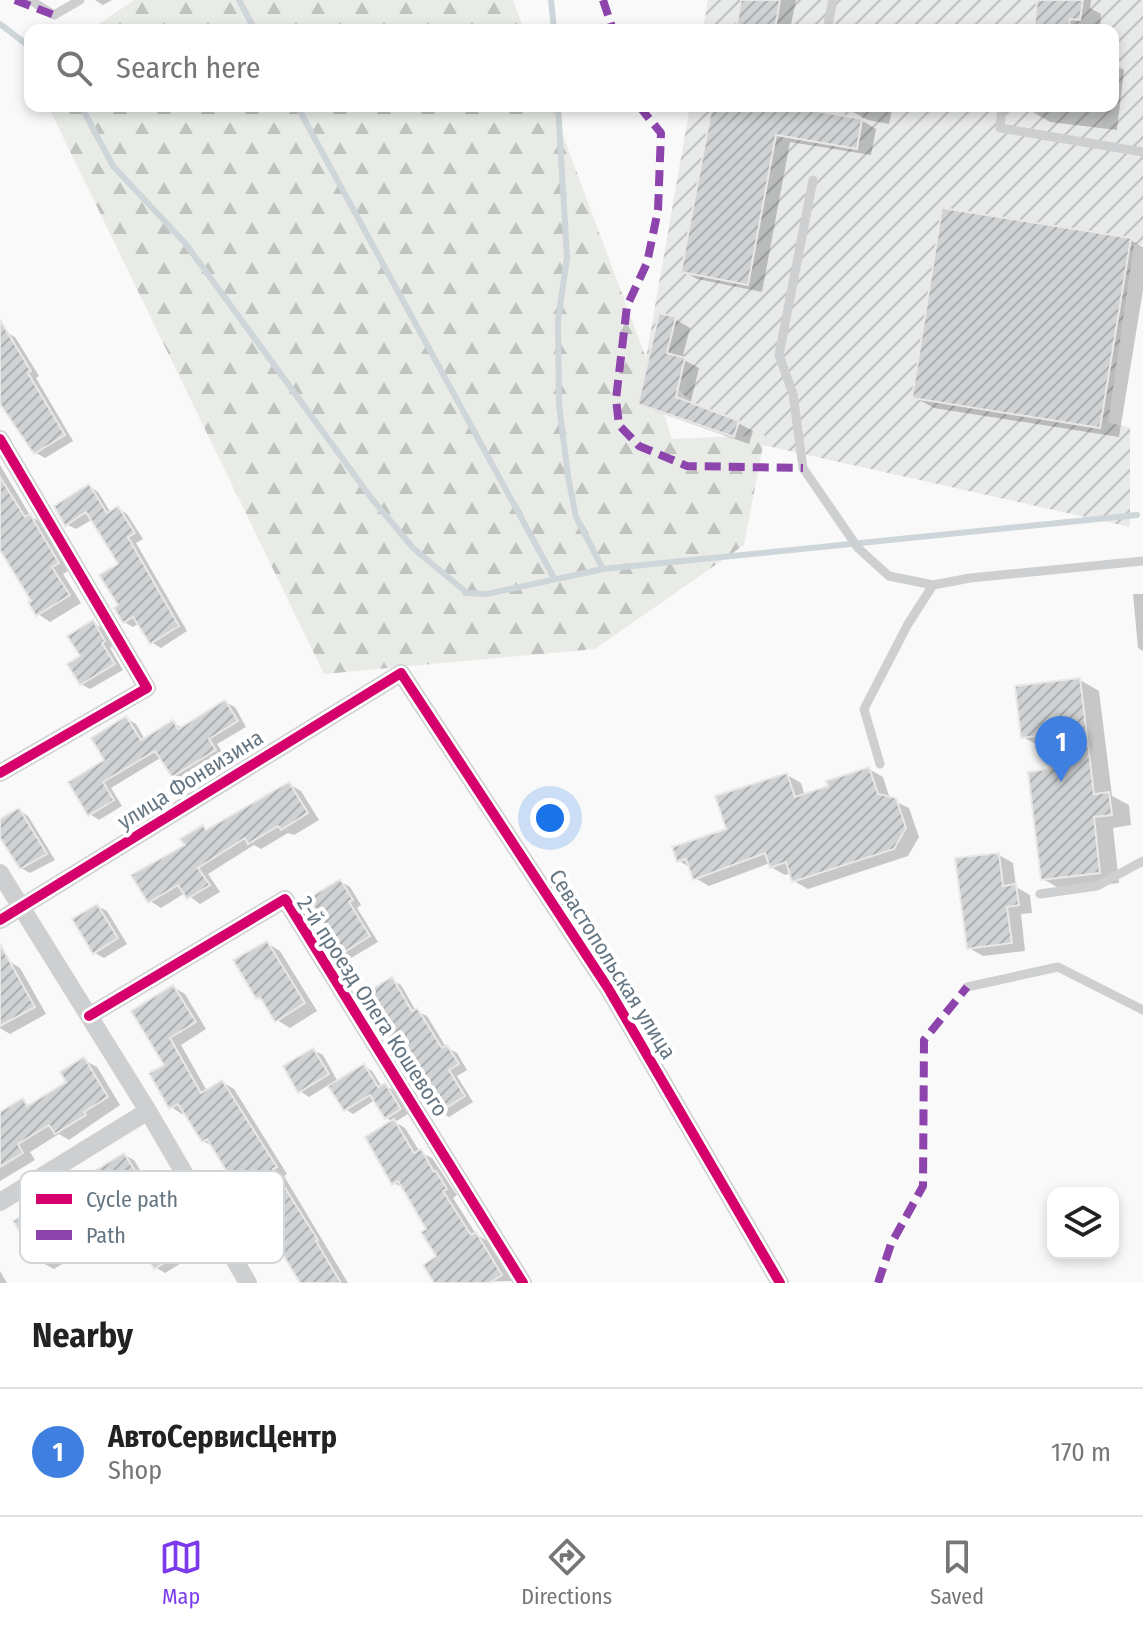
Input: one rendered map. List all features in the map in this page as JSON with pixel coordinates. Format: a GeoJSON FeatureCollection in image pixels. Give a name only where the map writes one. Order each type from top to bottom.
{"type":"FeatureCollection","features":[{"type":"Feature","properties":{"kind":"street"},"geometry":{"type":"LineString","coordinates":[[0,439],[147,688],[0,773]]}},
{"type":"Feature","properties":{"kind":"street","name":"улица Фонвизина"},"geometry":{"type":"LineString","coordinates":[[0,920],[401,673]]}},
{"type":"Feature","properties":{"kind":"street","name":"Севастопольская улица"},"geometry":{"type":"LineString","coordinates":[[401,673],[608,988],[780,1283]]}},
{"type":"Feature","properties":{"kind":"street"},"geometry":{"type":"LineString","coordinates":[[0,873],[183,1171]]}},
{"type":"Feature","properties":{"kind":"street","name":"2-й проезд Олега Кошевого"},"geometry":{"type":"LineString","coordinates":[[89,1016],[285,899],[523,1283]]}},
{"type":"Feature","properties":{"kind":"street"},"geometry":{"type":"LineString","coordinates":[[50,1171],[148,1111]]}},
{"type":"Feature","properties":{"kind":"street"},"geometry":{"type":"LineString","coordinates":[[0,1202],[20,1190]]}},
{"type":"Feature","properties":{"kind":"street"},"geometry":{"type":"LineString","coordinates":[[236,1263],[248,1283]]}},
{"type":"Feature","properties":{"kind":"lane"},"geometry":{"type":"LineString","coordinates":[[30,0],[54,15],[80,0]]}},
{"type":"Feature","properties":{"kind":"lane"},"geometry":{"type":"LineString","coordinates":[[828,24],[833,0]]}},
{"type":"Feature","properties":{"kind":"lane"},"geometry":{"type":"LineString","coordinates":[[1001,112],[1000,128],[1143,152]]}},
{"type":"Feature","properties":{"kind":"lane"},"geometry":{"type":"LineString","coordinates":[[813,180],[779,355],[793,394],[803,468],[858,548],[889,576],[933,585],[970,578],[1143,561]]}},
{"type":"Feature","properties":{"kind":"lane"},"geometry":{"type":"LineString","coordinates":[[880,764],[864,709],[908,624],[933,585]]}},
{"type":"Feature","properties":{"kind":"lane"},"geometry":{"type":"LineString","coordinates":[[1040,894],[1097,886],[1143,861]]}},
{"type":"Feature","properties":{"kind":"lane"},"geometry":{"type":"LineString","coordinates":[[967,987],[1058,967],[1143,1010]]}},
{"type":"Feature","properties":{"kind":"shaded area"},"geometry":{"type":"Polygon","coordinates":[[[708,0],[1143,0],[1143,245],[1134,244],[1108,423],[1130,427],[1130,527],[727,437],[646,358],[689,112],[1119,112],[1119,24],[704,24],[708,0]]]}},
{"type":"Feature","properties":{"kind":"green space"},"geometry":{"type":"Polygon","coordinates":[[[134,0],[513,0],[522,24],[99,24],[134,0]]]}},
{"type":"Feature","properties":{"kind":"green space"},"geometry":{"type":"Polygon","coordinates":[[[51,112],[554,112],[646,358],[672,439],[765,435],[744,545],[595,649],[324,674],[51,112]]]}},
{"type":"Feature","properties":{"kind":"building"},"geometry":{"type":"Polygon","coordinates":[[[741,0],[780,0],[776,24],[737,24],[741,0]]]}},
{"type":"Feature","properties":{"kind":"building"},"geometry":{"type":"Polygon","coordinates":[[[1037,0],[1083,0],[1080,20],[1070,19],[1069,24],[1035,24],[1037,0]]]}},
{"type":"Feature","properties":{"kind":"building"},"geometry":{"type":"Polygon","coordinates":[[[711,112],[822,112],[862,119],[857,149],[776,135],[748,285],[681,272],[711,112]]]}},
{"type":"Feature","properties":{"kind":"building"},"geometry":{"type":"Polygon","coordinates":[[[942,208],[1131,238],[1100,428],[912,398],[942,208]]]}},
{"type":"Feature","properties":{"kind":"building"},"geometry":{"type":"Polygon","coordinates":[[[659,313],[676,317],[667,353],[685,358],[676,397],[739,421],[734,437],[638,404],[659,313]]]}},
{"type":"Feature","properties":{"kind":"building"},"geometry":{"type":"Polygon","coordinates":[[[0,320],[65,435],[34,454],[0,404],[0,320]]]}},
{"type":"Feature","properties":{"kind":"building"},"geometry":{"type":"Polygon","coordinates":[[[0,477],[25,517],[30,514],[59,563],[52,567],[70,595],[36,616],[28,602],[31,601],[0,550],[0,477]]]}},
{"type":"Feature","properties":{"kind":"building"},"geometry":{"type":"Polygon","coordinates":[[[89,484],[107,513],[118,506],[135,533],[128,537],[179,626],[150,644],[133,617],[123,623],[114,608],[118,605],[99,575],[118,564],[86,512],[65,526],[54,506],[89,484]]]}},
{"type":"Feature","properties":{"kind":"building"},"geometry":{"type":"Polygon","coordinates":[[[93,620],[115,664],[80,685],[67,664],[80,656],[67,636],[93,620]]]}},
{"type":"Feature","properties":{"kind":"building"},"geometry":{"type":"Polygon","coordinates":[[[1080,678],[1094,794],[1109,792],[1112,815],[1094,817],[1100,873],[1041,880],[1028,772],[1049,769],[1044,735],[1021,738],[1015,686],[1080,678]]]}},
{"type":"Feature","properties":{"kind":"building"},"geometry":{"type":"Polygon","coordinates":[[[225,700],[238,721],[209,739],[216,750],[172,777],[155,751],[103,782],[114,800],[88,816],[68,782],[104,760],[91,738],[126,716],[141,740],[173,720],[178,729],[225,700]]]}},
{"type":"Feature","properties":{"kind":"building"},"geometry":{"type":"Polygon","coordinates":[[[869,767],[878,794],[896,798],[906,828],[894,849],[792,882],[786,862],[770,868],[765,853],[693,880],[686,859],[677,862],[672,847],[726,829],[715,796],[787,773],[795,797],[828,786],[826,781],[869,767]]]}},
{"type":"Feature","properties":{"kind":"building"},"geometry":{"type":"Polygon","coordinates":[[[289,782],[308,813],[281,830],[278,826],[248,844],[245,838],[198,868],[210,885],[187,899],[178,885],[148,903],[131,875],[185,845],[180,839],[203,825],[206,830],[289,782]]]}},
{"type":"Feature","properties":{"kind":"building"},"geometry":{"type":"Polygon","coordinates":[[[19,808],[47,854],[20,869],[0,838],[0,819],[19,808]]]}},
{"type":"Feature","properties":{"kind":"building"},"geometry":{"type":"Polygon","coordinates":[[[999,853],[1003,886],[1016,884],[1019,905],[1007,907],[1012,943],[967,949],[955,858],[999,853]]]}},
{"type":"Feature","properties":{"kind":"building"},"geometry":{"type":"Polygon","coordinates":[[[340,879],[353,900],[349,902],[370,936],[341,954],[309,898],[340,879]]]}},
{"type":"Feature","properties":{"kind":"building"},"geometry":{"type":"Polygon","coordinates":[[[97,904],[118,938],[93,954],[72,919],[97,904]]]}},
{"type":"Feature","properties":{"kind":"building"},"geometry":{"type":"Polygon","coordinates":[[[267,941],[305,1003],[275,1022],[260,997],[256,999],[233,960],[267,941]]]}},
{"type":"Feature","properties":{"kind":"building"},"geometry":{"type":"Polygon","coordinates":[[[0,944],[35,1007],[0,1026],[0,944]]]}},
{"type":"Feature","properties":{"kind":"building"},"geometry":{"type":"Polygon","coordinates":[[[392,977],[412,1011],[417,1008],[442,1048],[447,1045],[459,1064],[449,1070],[465,1096],[438,1113],[426,1094],[421,1096],[405,1071],[364,994],[392,977]]]}},
{"type":"Feature","properties":{"kind":"building"},"geometry":{"type":"Polygon","coordinates":[[[173,985],[196,1022],[170,1038],[201,1093],[222,1080],[277,1167],[274,1171],[226,1171],[207,1139],[202,1142],[178,1104],[169,1109],[149,1073],[164,1065],[131,1011],[173,985]]]}},
{"type":"Feature","properties":{"kind":"building"},"geometry":{"type":"Polygon","coordinates":[[[313,1048],[329,1074],[298,1093],[283,1066],[313,1048]]]}},
{"type":"Feature","properties":{"kind":"building"},"geometry":{"type":"Polygon","coordinates":[[[84,1057],[108,1097],[55,1134],[49,1125],[18,1144],[23,1153],[0,1167],[0,1112],[23,1098],[27,1106],[66,1082],[60,1072],[84,1057]]]}},
{"type":"Feature","properties":{"kind":"building"},"geometry":{"type":"Polygon","coordinates":[[[364,1064],[378,1087],[385,1083],[401,1109],[385,1119],[370,1095],[344,1111],[328,1086],[364,1064]]]}},
{"type":"Feature","properties":{"kind":"building"},"geometry":{"type":"Polygon","coordinates":[[[394,1119],[414,1153],[421,1149],[471,1235],[476,1232],[502,1275],[489,1283],[434,1283],[423,1265],[436,1256],[421,1232],[426,1229],[398,1181],[392,1185],[365,1137],[394,1119]]]}},
{"type":"Feature","properties":{"kind":"building"},"geometry":{"type":"Polygon","coordinates":[[[124,1153],[135,1171],[94,1171],[124,1153]]]}},
{"type":"Feature","properties":{"kind":"building"},"geometry":{"type":"Polygon","coordinates":[[[284,1186],[341,1283],[300,1283],[284,1256],[284,1186]]]}},
{"type":"Feature","properties":{"kind":"building"},"geometry":{"type":"Polygon","coordinates":[[[20,1217],[20,1232],[13,1221],[20,1217]]]}},
{"type":"Feature","properties":{"kind":"waterway"},"geometry":{"type":"LineString","coordinates":[[239,0],[252,24]]}},
{"type":"Feature","properties":{"kind":"waterway"},"geometry":{"type":"LineString","coordinates":[[551,0],[553,24]]}},
{"type":"Feature","properties":{"kind":"waterway"},"geometry":{"type":"LineString","coordinates":[[0,24],[24,42]]}},
{"type":"Feature","properties":{"kind":"waterway"},"geometry":{"type":"LineString","coordinates":[[84,112],[113,166],[185,243],[372,499],[413,548],[467,593]]}},
{"type":"Feature","properties":{"kind":"waterway"},"geometry":{"type":"LineString","coordinates":[[300,112],[554,578]]}},
{"type":"Feature","properties":{"kind":"waterway"},"geometry":{"type":"LineString","coordinates":[[558,112],[567,257],[558,321],[559,405],[576,517],[603,569]]}},
{"type":"Feature","properties":{"kind":"waterway"},"geometry":{"type":"LineString","coordinates":[[465,593],[487,594],[603,569],[1137,515]]}},
{"type":"Feature","properties":{"kind":"marked path"},"geometry":{"type":"LineString","coordinates":[[15,0],[54,15]]}},
{"type":"Feature","properties":{"kind":"marked path"},"geometry":{"type":"LineString","coordinates":[[603,0],[611,24]]}},
{"type":"Feature","properties":{"kind":"marked path"},"geometry":{"type":"LineString","coordinates":[[644,112],[661,133],[658,210],[647,263],[627,306],[616,399],[619,425],[639,446],[687,466],[803,468]]}},
{"type":"Feature","properties":{"kind":"marked path"},"geometry":{"type":"LineString","coordinates":[[878,1283],[891,1244],[923,1186],[924,1040],[967,987]]}},
{"type":"Feature","properties":{"kind":"cycle path"},"geometry":{"type":"LineString","coordinates":[[0,439],[147,688],[0,773]]}},
{"type":"Feature","properties":{"kind":"cycle path"},"geometry":{"type":"LineString","coordinates":[[0,920],[401,673],[608,988],[780,1283]]}},
{"type":"Feature","properties":{"kind":"cycle path"},"geometry":{"type":"LineString","coordinates":[[89,1016],[285,899],[523,1283]]}},
{"type":"Feature","properties":{"kind":"place","name":"АвтоСервисЦентр"},"geometry":{"type":"Point","coordinates":[1061,782]}}]}
